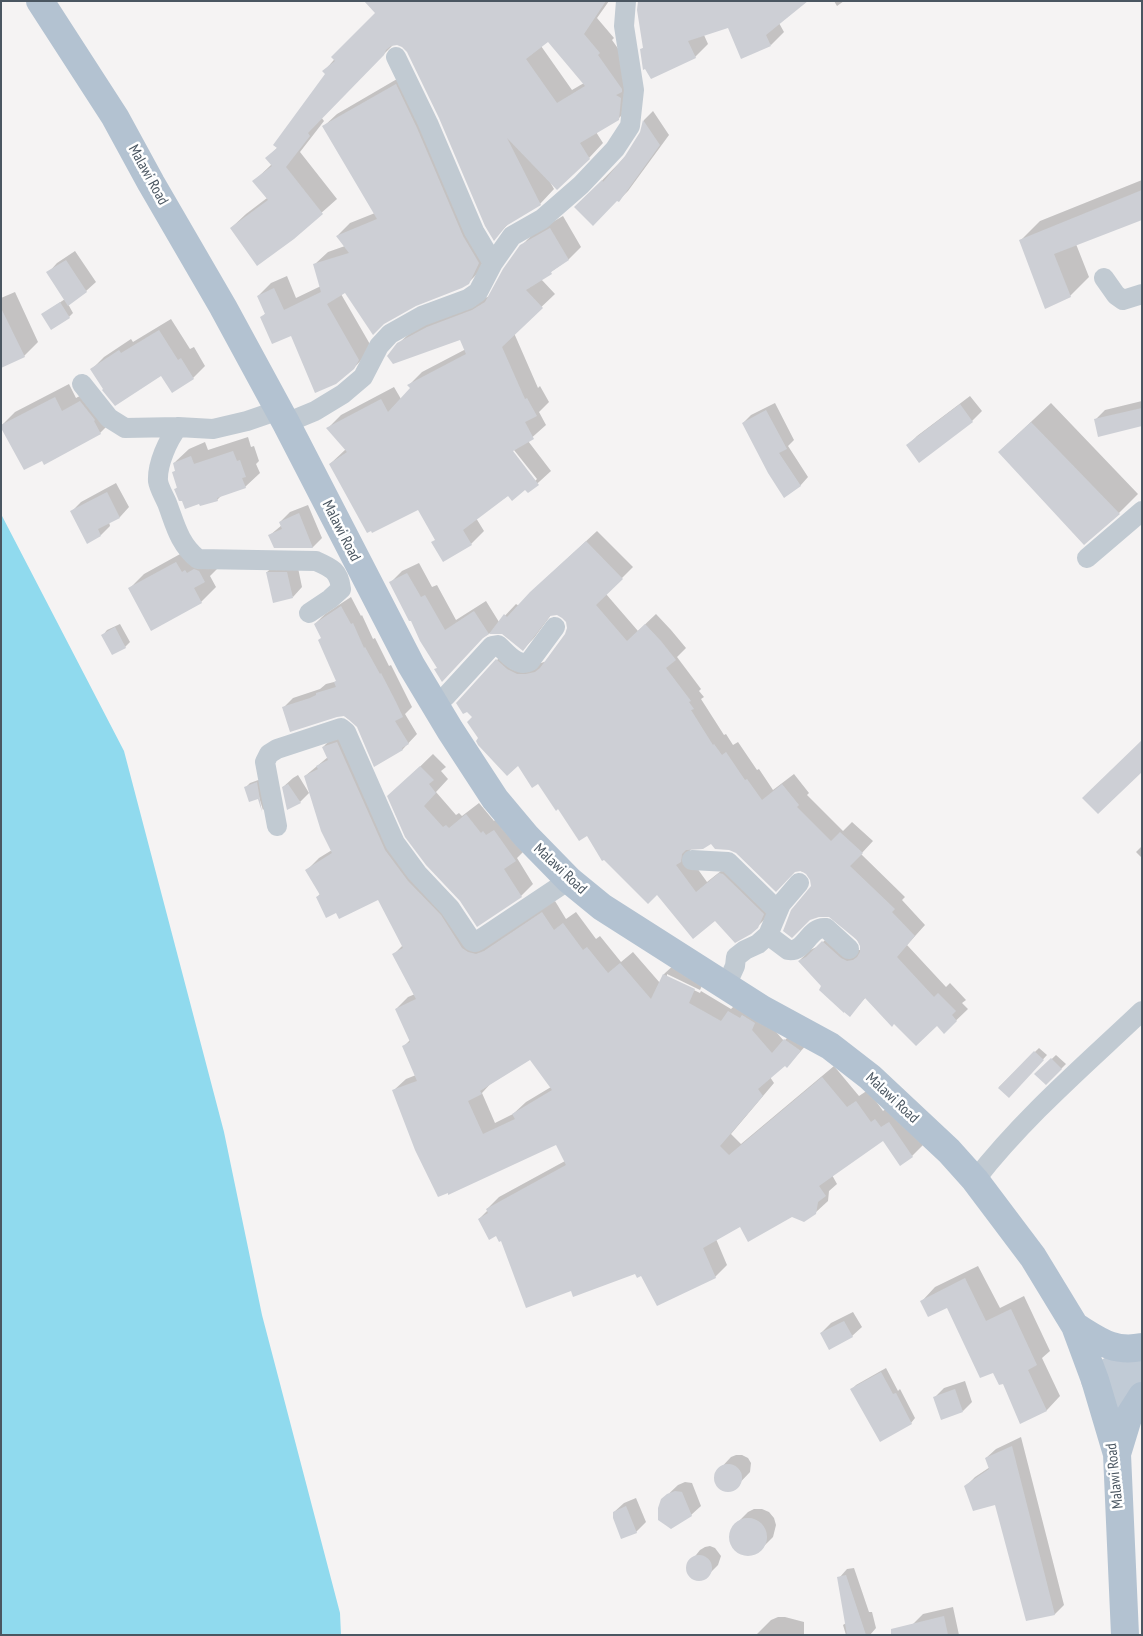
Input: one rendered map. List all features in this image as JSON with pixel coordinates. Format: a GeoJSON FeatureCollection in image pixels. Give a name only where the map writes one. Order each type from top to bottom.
{"type":"FeatureCollection","features":[{"type":"Feature","properties":{"kind":"main road","name":"Malawi Road"},"geometry":{"type":"LineString","coordinates":[[40,1],[115,117],[223,306],[411,665],[495,799],[526,836],[569,880],[602,907],[762,1009],[830,1046],[863,1072],[949,1151],[975,1180],[1033,1257],[1075,1326],[1104,1408],[1116,1454],[1125,1635]]}},
{"type":"Feature","properties":{"kind":"main road"},"geometry":{"type":"LineString","coordinates":[[1075,1326],[1105,1344],[1116,1348],[1128,1350],[1142,1347]]}},
{"type":"Feature","properties":{"kind":"main road"},"geometry":{"type":"LineString","coordinates":[[1095,1380],[1142,1352]]}},
{"type":"Feature","properties":{"kind":"main road"},"geometry":{"type":"LineString","coordinates":[[1104,1408],[1142,1383]]}},
{"type":"Feature","properties":{"kind":"main road"},"geometry":{"type":"LineString","coordinates":[[1116,1454],[1128,1418],[1142,1396]]}},
{"type":"Feature","properties":{"kind":"street"},"geometry":{"type":"LineString","coordinates":[[82,384],[109,418],[125,428],[178,427],[213,429],[247,421],[282,417],[315,410],[343,394],[363,378],[379,346],[390,334],[422,316],[468,299],[478,292],[492,263],[512,236],[542,219],[582,185],[615,149],[630,126],[634,90],[624,26],[626,1]]}},
{"type":"Feature","properties":{"kind":"street"},"geometry":{"type":"LineString","coordinates":[[396,57],[428,122],[474,231],[492,263]]}},
{"type":"Feature","properties":{"kind":"street"},"geometry":{"type":"LineString","coordinates":[[1104,278],[1116,295],[1123,300],[1142,294]]}},
{"type":"Feature","properties":{"kind":"street"},"geometry":{"type":"LineString","coordinates":[[178,427],[171,436],[163,455],[158,481],[180,540],[187,551],[198,559],[316,561],[323,564],[339,577],[341,589],[309,613]]}},
{"type":"Feature","properties":{"kind":"street"},"geometry":{"type":"LineString","coordinates":[[1087,558],[1142,511]]}},
{"type":"Feature","properties":{"kind":"street"},"geometry":{"type":"LineString","coordinates":[[435,705],[446,696],[492,646],[498,645],[520,664],[525,664],[530,661],[555,627]]}},
{"type":"Feature","properties":{"kind":"street"},"geometry":{"type":"LineString","coordinates":[[277,826],[265,762],[269,754],[276,749],[341,728],[346,732],[395,844],[417,873],[450,908],[472,941],[479,940],[569,880]]}},
{"type":"Feature","properties":{"kind":"street"},"geometry":{"type":"LineString","coordinates":[[692,860],[728,862],[777,910]]}},
{"type":"Feature","properties":{"kind":"street"},"geometry":{"type":"LineString","coordinates":[[726,986],[738,954],[758,944],[768,935],[777,910],[785,897],[798,883]]}},
{"type":"Feature","properties":{"kind":"street"},"geometry":{"type":"LineString","coordinates":[[768,935],[788,950],[792,950],[798,949],[822,927],[826,928],[848,949]]}},
{"type":"Feature","properties":{"kind":"street"},"geometry":{"type":"LineString","coordinates":[[975,1180],[1012,1136],[1068,1080],[1142,1011]]}},
{"type":"Feature","properties":{"kind":"water"},"geometry":{"type":"Polygon","coordinates":[[[1,514],[124,751],[224,1132],[262,1315],[340,1613],[341,1635],[1,1635],[1,514]]]}},
{"type":"Feature","properties":{"kind":"building"},"geometry":{"type":"Polygon","coordinates":[[[364,1],[606,1],[584,34],[600,53],[598,55],[622,89],[622,92],[616,95],[621,98],[619,120],[580,143],[590,159],[557,190],[507,138],[541,205],[506,226],[494,241],[485,226],[439,118],[407,52],[397,45],[391,46],[308,133],[310,136],[286,167],[323,214],[294,239],[257,266],[230,228],[268,200],[252,181],[272,166],[265,158],[277,148],[273,145],[325,74],[322,71],[335,61],[331,57],[375,13],[364,1]],[[548,42],[526,59],[557,103],[585,86],[548,42]]]}},
{"type":"Feature","properties":{"kind":"building"},"geometry":{"type":"Polygon","coordinates":[[[638,1],[808,1],[766,35],[771,46],[741,59],[728,28],[688,41],[696,58],[651,79],[645,69],[643,70],[640,49],[643,48],[637,10],[638,1]]]}},
{"type":"Feature","properties":{"kind":"building"},"geometry":{"type":"Polygon","coordinates":[[[396,84],[463,236],[479,263],[469,284],[416,306],[384,324],[373,335],[345,293],[327,304],[359,360],[354,369],[336,384],[315,393],[291,336],[272,344],[260,317],[265,314],[257,296],[274,288],[284,310],[321,292],[313,264],[349,253],[336,236],[377,219],[322,126],[396,84]]]}},
{"type":"Feature","properties":{"kind":"building"},"geometry":{"type":"Polygon","coordinates":[[[643,120],[660,145],[619,202],[617,201],[593,226],[574,207],[602,180],[603,182],[625,156],[640,132],[643,120]]]}},
{"type":"Feature","properties":{"kind":"building"},"geometry":{"type":"Polygon","coordinates":[[[1142,190],[1142,220],[1054,254],[1071,297],[1045,309],[1019,240],[1142,190]]]}},
{"type":"Feature","properties":{"kind":"building"},"geometry":{"type":"Polygon","coordinates":[[[550,228],[569,260],[551,272],[552,274],[526,290],[543,308],[502,347],[525,399],[527,398],[537,416],[525,422],[534,439],[513,451],[539,485],[528,493],[525,490],[512,501],[508,496],[463,530],[472,545],[443,562],[431,542],[435,540],[418,510],[372,533],[371,531],[367,533],[329,464],[347,452],[326,428],[381,399],[388,412],[410,388],[407,385],[466,354],[460,340],[393,364],[387,356],[397,343],[427,327],[472,310],[485,302],[503,269],[520,245],[550,228]]]}},
{"type":"Feature","properties":{"kind":"building"},"geometry":{"type":"Polygon","coordinates":[[[66,260],[87,292],[68,306],[46,272],[66,260]]]}},
{"type":"Feature","properties":{"kind":"building"},"geometry":{"type":"Polygon","coordinates":[[[60,302],[70,318],[51,330],[41,314],[60,302]]]}},
{"type":"Feature","properties":{"kind":"building"},"geometry":{"type":"Polygon","coordinates":[[[1,308],[25,357],[1,368],[1,308]]]}},
{"type":"Feature","properties":{"kind":"building"},"geometry":{"type":"Polygon","coordinates":[[[159,330],[178,360],[181,358],[194,379],[172,393],[161,376],[115,406],[102,390],[90,369],[119,350],[121,353],[159,330]]]}},
{"type":"Feature","properties":{"kind":"building"},"geometry":{"type":"Polygon","coordinates":[[[55,397],[62,411],[80,401],[95,420],[101,434],[44,465],[42,461],[24,470],[1,425],[55,397]]]}},
{"type":"Feature","properties":{"kind":"building"},"geometry":{"type":"Polygon","coordinates":[[[960,404],[973,422],[919,463],[906,445],[960,404]]]}},
{"type":"Feature","properties":{"kind":"building"},"geometry":{"type":"Polygon","coordinates":[[[1142,408],[1142,426],[1098,437],[1094,419],[1142,408]]]}},
{"type":"Feature","properties":{"kind":"building"},"geometry":{"type":"Polygon","coordinates":[[[766,410],[787,449],[779,453],[801,486],[784,498],[768,473],[742,423],[766,410]]]}},
{"type":"Feature","properties":{"kind":"building"},"geometry":{"type":"Polygon","coordinates":[[[1031,422],[1120,514],[1084,545],[998,452],[1031,422]]]}},
{"type":"Feature","properties":{"kind":"building"},"geometry":{"type":"Polygon","coordinates":[[[233,451],[237,461],[240,460],[246,477],[242,478],[246,488],[217,498],[218,501],[200,506],[199,504],[185,509],[174,489],[177,488],[172,472],[175,471],[173,463],[191,456],[194,464],[233,451]]]}},
{"type":"Feature","properties":{"kind":"building"},"geometry":{"type":"Polygon","coordinates":[[[107,492],[120,518],[98,529],[101,536],[87,544],[70,511],[107,492]]]}},
{"type":"Feature","properties":{"kind":"building"},"geometry":{"type":"Polygon","coordinates":[[[299,513],[313,548],[274,548],[268,535],[282,529],[279,522],[299,513]]]}},
{"type":"Feature","properties":{"kind":"building"},"geometry":{"type":"Polygon","coordinates":[[[586,541],[623,579],[596,605],[627,641],[645,624],[661,641],[676,660],[666,668],[691,701],[689,702],[694,709],[691,710],[713,745],[722,755],[726,752],[745,780],[747,779],[762,800],[782,784],[799,805],[797,807],[831,841],[840,832],[863,853],[850,866],[895,909],[892,912],[915,936],[897,957],[934,997],[938,993],[956,1011],[952,1015],[957,1021],[944,1034],[937,1026],[916,1046],[894,1024],[892,1027],[865,998],[850,1017],[819,990],[821,986],[798,961],[806,957],[822,941],[847,961],[857,957],[860,952],[860,946],[857,940],[829,917],[819,917],[810,920],[792,938],[783,931],[791,910],[811,886],[806,874],[801,871],[795,872],[776,892],[736,853],[729,850],[715,849],[711,844],[703,849],[686,850],[682,854],[681,862],[676,865],[696,892],[719,873],[723,874],[764,914],[758,928],[735,943],[715,921],[693,939],[657,895],[648,904],[604,860],[602,861],[587,836],[579,841],[558,809],[556,811],[538,784],[532,788],[518,766],[507,776],[478,745],[476,741],[478,738],[467,722],[472,717],[467,712],[463,714],[456,703],[496,659],[507,669],[517,674],[535,672],[565,634],[566,622],[557,615],[550,616],[523,651],[502,634],[489,634],[504,614],[507,617],[530,592],[586,541]]]}},
{"type":"Feature","properties":{"kind":"building"},"geometry":{"type":"Polygon","coordinates":[[[176,562],[182,572],[185,570],[187,573],[194,569],[199,571],[205,582],[194,588],[202,603],[151,631],[128,588],[176,562]]]}},
{"type":"Feature","properties":{"kind":"building"},"geometry":{"type":"Polygon","coordinates":[[[266,572],[287,572],[293,598],[273,603],[266,572]]]}},
{"type":"Feature","properties":{"kind":"building"},"geometry":{"type":"Polygon","coordinates":[[[407,573],[421,597],[425,595],[445,630],[474,611],[489,634],[442,682],[434,669],[437,668],[420,641],[389,582],[407,573]]]}},
{"type":"Feature","properties":{"kind":"building"},"geometry":{"type":"Polygon","coordinates":[[[341,606],[351,624],[353,623],[364,648],[381,673],[396,702],[403,717],[395,721],[409,744],[402,748],[403,750],[374,767],[357,727],[344,716],[290,732],[282,707],[336,687],[334,682],[336,681],[318,640],[321,638],[314,624],[341,606]]]}},
{"type":"Feature","properties":{"kind":"building"},"geometry":{"type":"Polygon","coordinates":[[[115,627],[126,648],[112,655],[101,635],[115,627]]]}},
{"type":"Feature","properties":{"kind":"building"},"geometry":{"type":"Polygon","coordinates":[[[1142,740],[1142,772],[1098,814],[1082,798],[1142,740]]]}},
{"type":"Feature","properties":{"kind":"building"},"geometry":{"type":"Polygon","coordinates":[[[337,742],[385,850],[408,881],[441,915],[462,948],[468,952],[476,954],[484,951],[542,912],[554,930],[563,923],[583,950],[587,947],[608,973],[620,963],[651,999],[663,974],[695,989],[689,1003],[721,1021],[728,1011],[740,1018],[742,1015],[755,1023],[752,1030],[772,1053],[784,1039],[801,1051],[787,1068],[785,1066],[758,1089],[763,1096],[720,1146],[729,1155],[822,1077],[847,1107],[856,1101],[871,1122],[875,1119],[881,1127],[889,1122],[913,1157],[900,1166],[883,1141],[819,1186],[826,1196],[818,1202],[816,1214],[804,1222],[792,1217],[748,1242],[740,1227],[703,1248],[716,1278],[657,1306],[641,1276],[637,1278],[635,1274],[573,1297],[571,1291],[526,1308],[501,1241],[499,1242],[496,1236],[489,1240],[478,1219],[488,1213],[486,1209],[566,1165],[556,1145],[448,1195],[448,1193],[438,1197],[415,1150],[392,1090],[417,1081],[402,1046],[410,1042],[395,1009],[416,999],[392,954],[403,948],[378,900],[339,919],[336,913],[326,918],[316,897],[320,895],[305,870],[332,853],[321,831],[304,776],[318,769],[316,766],[328,760],[322,747],[337,742]],[[530,1060],[480,1091],[482,1094],[468,1101],[483,1134],[515,1119],[512,1114],[552,1090],[530,1060]]]}},
{"type":"Feature","properties":{"kind":"building"},"geometry":{"type":"Polygon","coordinates":[[[420,766],[434,780],[429,784],[436,793],[424,806],[443,827],[446,825],[449,828],[466,814],[481,833],[483,831],[486,835],[494,830],[516,861],[504,869],[522,897],[477,927],[460,901],[426,865],[405,837],[387,796],[420,766]]]}},
{"type":"Feature","properties":{"kind":"building"},"geometry":{"type":"Polygon","coordinates":[[[257,782],[262,812],[258,799],[249,802],[244,787],[257,782]]]}},
{"type":"Feature","properties":{"kind":"building"},"geometry":{"type":"Polygon","coordinates":[[[288,784],[301,803],[287,810],[282,787],[288,784]]]}},
{"type":"Feature","properties":{"kind":"building"},"geometry":{"type":"Polygon","coordinates":[[[1034,1051],[1044,1060],[1009,1098],[998,1088],[1034,1051]]]}},
{"type":"Feature","properties":{"kind":"building"},"geometry":{"type":"Polygon","coordinates":[[[1051,1058],[1062,1069],[1046,1085],[1034,1074],[1051,1058]]]}},
{"type":"Feature","properties":{"kind":"building"},"geometry":{"type":"Polygon","coordinates":[[[965,1278],[986,1321],[1011,1309],[1037,1365],[1028,1370],[1047,1411],[1020,1424],[1003,1384],[999,1385],[993,1373],[980,1378],[947,1308],[928,1317],[920,1301],[965,1278]]]}},
{"type":"Feature","properties":{"kind":"building"},"geometry":{"type":"Polygon","coordinates":[[[844,1321],[853,1337],[829,1350],[820,1333],[844,1321]]]}},
{"type":"Feature","properties":{"kind":"building"},"geometry":{"type":"Polygon","coordinates":[[[881,1372],[893,1394],[896,1393],[912,1424],[880,1442],[850,1389],[881,1372]]]}},
{"type":"Feature","properties":{"kind":"building"},"geometry":{"type":"Polygon","coordinates":[[[955,1389],[963,1412],[941,1420],[933,1397],[955,1389]]]}},
{"type":"Feature","properties":{"kind":"building"},"geometry":{"type":"Polygon","coordinates":[[[1012,1446],[1055,1615],[1026,1621],[995,1505],[973,1511],[964,1486],[989,1469],[985,1458],[1012,1446]]]}},
{"type":"Feature","properties":{"kind":"building"},"geometry":{"type":"Polygon","coordinates":[[[728,1464],[738,1468],[742,1478],[738,1488],[728,1492],[718,1488],[714,1478],[718,1468],[728,1464]]]}},
{"type":"Feature","properties":{"kind":"building"},"geometry":{"type":"Polygon","coordinates":[[[675,1491],[682,1492],[692,1516],[671,1529],[658,1520],[658,1508],[661,1499],[675,1491]]]}},
{"type":"Feature","properties":{"kind":"building"},"geometry":{"type":"Polygon","coordinates":[[[626,1506],[637,1533],[621,1539],[613,1518],[613,1512],[626,1506]]]}},
{"type":"Feature","properties":{"kind":"building"},"geometry":{"type":"Polygon","coordinates":[[[748,1518],[755,1519],[761,1524],[766,1530],[766,1544],[761,1550],[755,1555],[748,1556],[741,1555],[735,1550],[730,1544],[729,1537],[730,1530],[735,1524],[741,1519],[748,1518]]]}},
{"type":"Feature","properties":{"kind":"building"},"geometry":{"type":"Polygon","coordinates":[[[699,1555],[708,1559],[712,1568],[708,1577],[699,1581],[690,1577],[686,1568],[690,1559],[699,1555]]]}},
{"type":"Feature","properties":{"kind":"building"},"geometry":{"type":"Polygon","coordinates":[[[846,1575],[866,1635],[847,1635],[837,1577],[846,1575]]]}},
{"type":"Feature","properties":{"kind":"building"},"geometry":{"type":"Polygon","coordinates":[[[944,1616],[948,1635],[891,1635],[891,1629],[944,1616]]]}}]}
